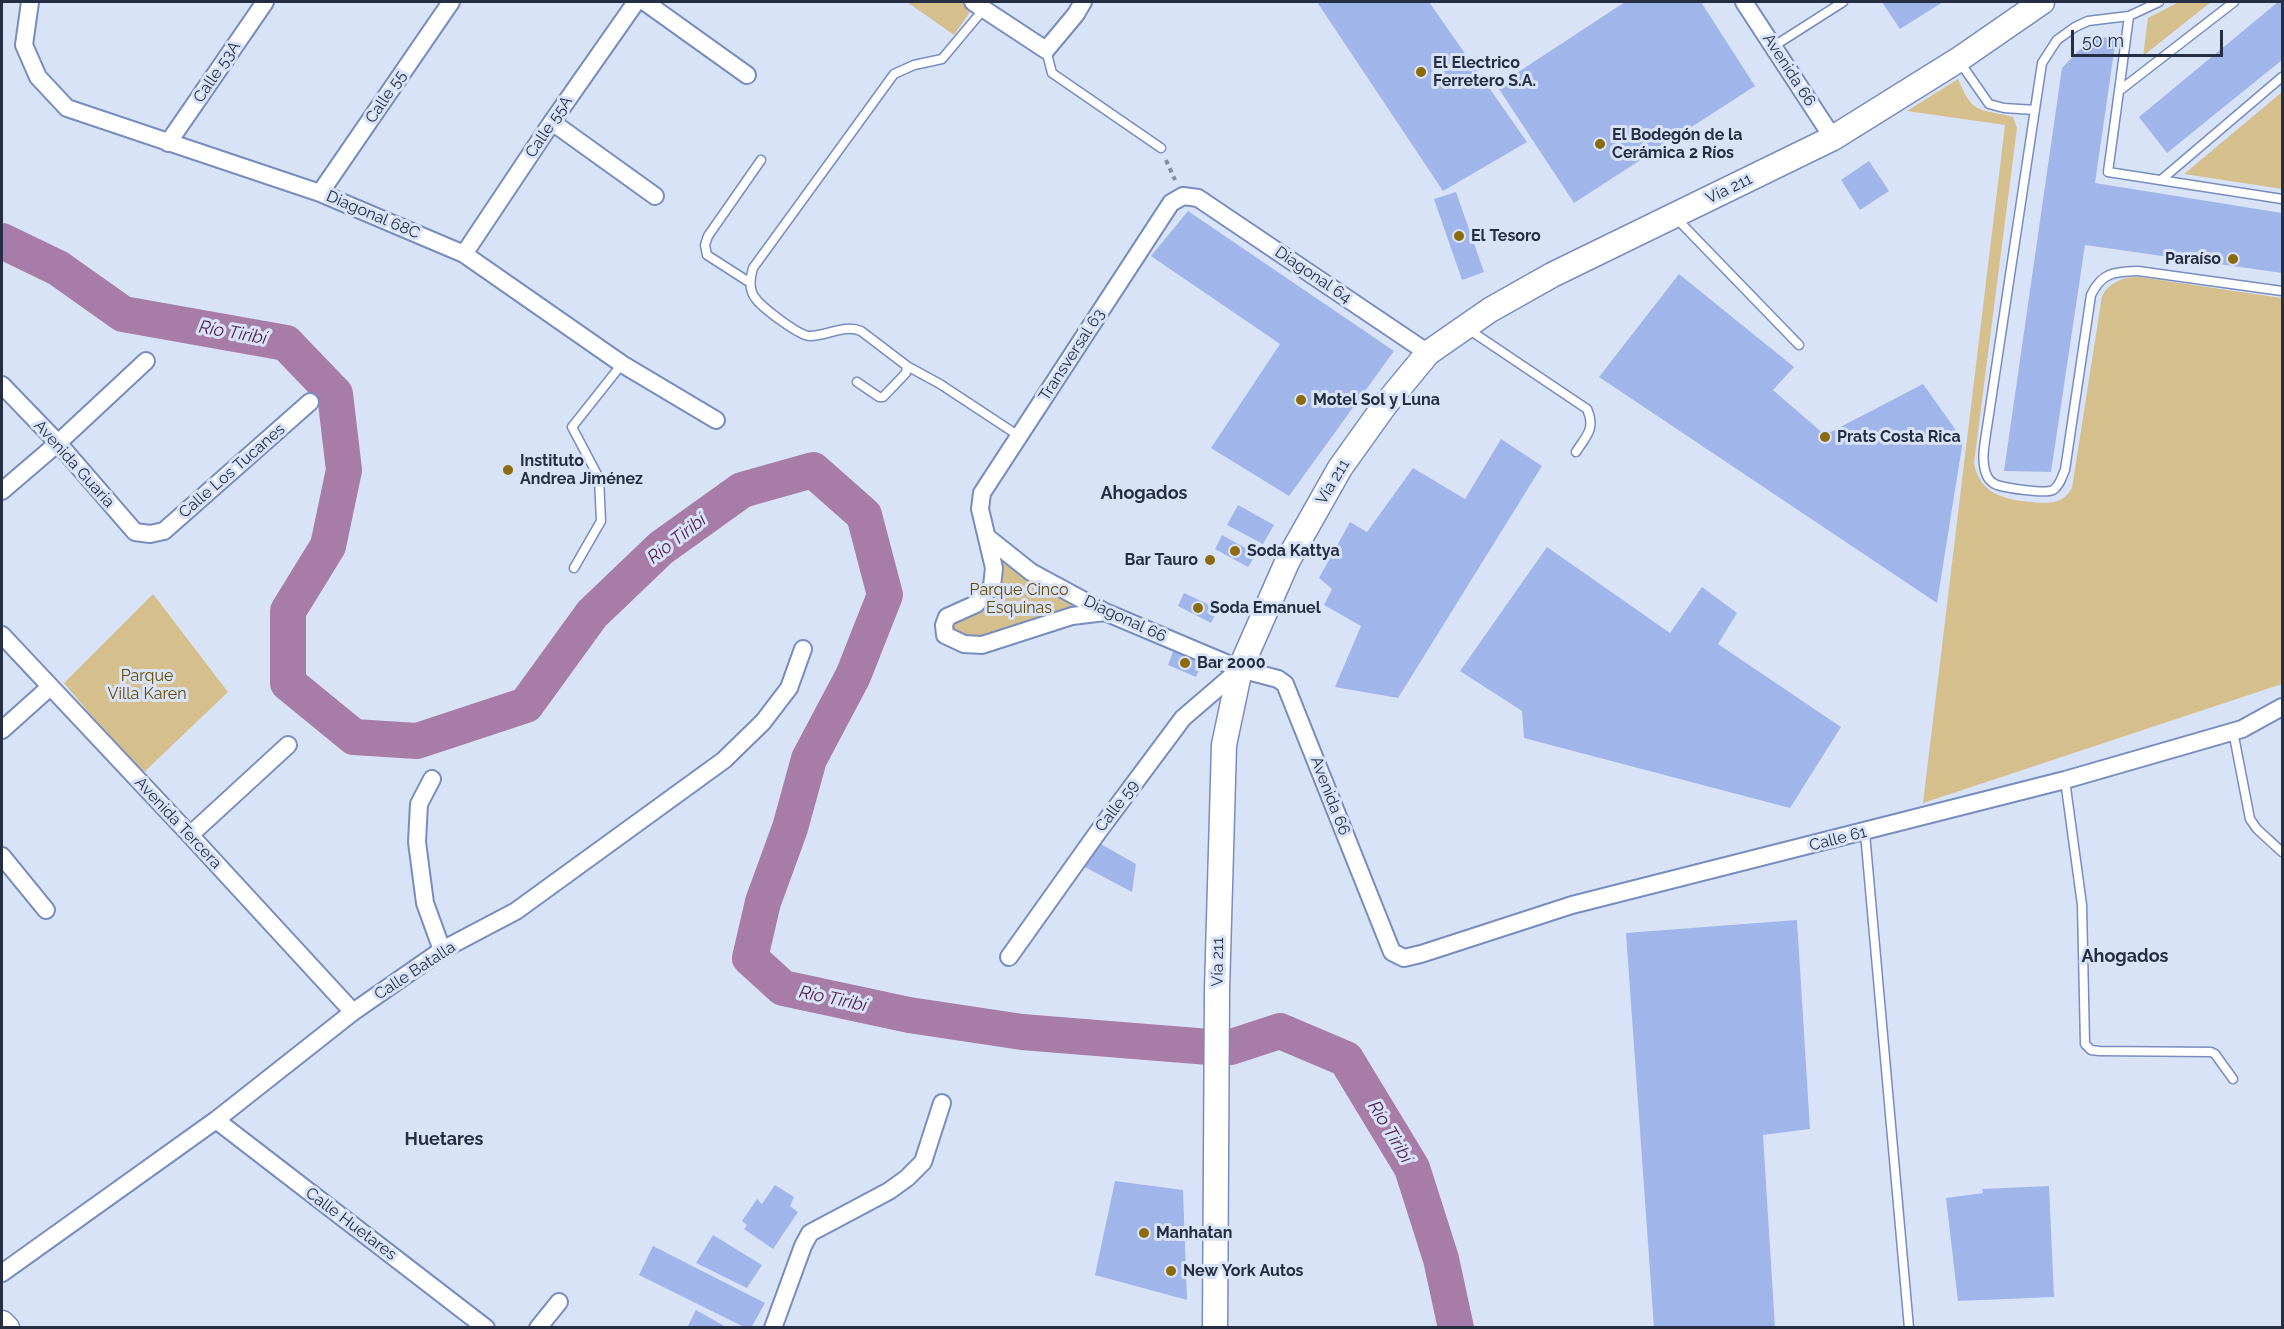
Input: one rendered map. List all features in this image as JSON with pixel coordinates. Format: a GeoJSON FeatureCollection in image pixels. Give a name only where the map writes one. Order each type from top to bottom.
{"type":"FeatureCollection","features":[{"type":"Feature","properties":{"kind":"main road","name":"Vía 211"},"geometry":{"type":"LineString","coordinates":[[1215,1328],[1217,990],[1224,745],[1240,669],[1288,560],[1340,468],[1385,405],[1428,353],[1490,310],[1552,275],[1833,138],[1958,60],[2042,2]]}},
{"type":"Feature","properties":{"kind":"main road"},"geometry":{"type":"LineString","coordinates":[[2,1323],[7,1328]]}},
{"type":"Feature","properties":{"kind":"street","name":"Diagonal 68C"},"geometry":{"type":"LineString","coordinates":[[30,2],[24,45],[38,77],[67,108],[321,194],[464,254],[622,364],[716,420]]}},
{"type":"Feature","properties":{"kind":"street","name":"Calle 53A"},"geometry":{"type":"LineString","coordinates":[[168,143],[266,2]]}},
{"type":"Feature","properties":{"kind":"street","name":"Calle 55"},"geometry":{"type":"LineString","coordinates":[[321,194],[451,2]]}},
{"type":"Feature","properties":{"kind":"street","name":"Calle 55A"},"geometry":{"type":"LineString","coordinates":[[464,254],[636,2]]}},
{"type":"Feature","properties":{"kind":"street"},"geometry":{"type":"LineString","coordinates":[[645,2],[747,75]]}},
{"type":"Feature","properties":{"kind":"street"},"geometry":{"type":"LineString","coordinates":[[978,6],[1046,50],[1083,2]]}},
{"type":"Feature","properties":{"kind":"street","name":"Avenida 66"},"geometry":{"type":"LineString","coordinates":[[1744,2],[1833,138]]}},
{"type":"Feature","properties":{"kind":"street"},"geometry":{"type":"LineString","coordinates":[[552,122],[655,196]]}},
{"type":"Feature","properties":{"kind":"street","name":"Diagonal 64"},"geometry":{"type":"LineString","coordinates":[[1190,197],[1428,353]]}},
{"type":"Feature","properties":{"kind":"street","name":"Transversal 63"},"geometry":{"type":"LineString","coordinates":[[1106,612],[1072,616],[982,645],[964,644],[945,635],[944,625],[947,617],[976,604],[992,586],[994,568],[980,509],[982,494],[1171,203],[1190,197]]}},
{"type":"Feature","properties":{"kind":"street"},"geometry":{"type":"LineString","coordinates":[[2,491],[58,443],[146,361]]}},
{"type":"Feature","properties":{"kind":"street","name":"Avenida Guaria"},"geometry":{"type":"LineString","coordinates":[[2,385],[58,443],[135,532],[150,534]]}},
{"type":"Feature","properties":{"kind":"street","name":"Calle Los Tucanes"},"geometry":{"type":"LineString","coordinates":[[150,534],[164,531],[310,402]]}},
{"type":"Feature","properties":{"kind":"street","name":"Diagonal 66"},"geometry":{"type":"LineString","coordinates":[[987,537],[1031,572],[1106,612],[1240,669]]}},
{"type":"Feature","properties":{"kind":"street","name":"Avenida Tercera"},"geometry":{"type":"LineString","coordinates":[[2,635],[353,1012]]}},
{"type":"Feature","properties":{"kind":"street","name":"Calle Batalla"},"geometry":{"type":"LineString","coordinates":[[2,1273],[216,1120],[353,1012],[442,950],[516,911],[724,760],[763,722],[789,688],[803,649]]}},
{"type":"Feature","properties":{"kind":"street","name":"Avenida 66"},"geometry":{"type":"LineString","coordinates":[[1240,669],[1278,679],[1285,684],[1392,952]]}},
{"type":"Feature","properties":{"kind":"street","name":"Calle 59"},"geometry":{"type":"LineString","coordinates":[[1009,957],[1183,718],[1240,669]]}},
{"type":"Feature","properties":{"kind":"street"},"geometry":{"type":"LineString","coordinates":[[2,730],[50,687]]}},
{"type":"Feature","properties":{"kind":"street","name":"Calle 61"},"geometry":{"type":"LineString","coordinates":[[1392,952],[1399,957],[1411,958],[1572,905],[2065,780],[2233,731],[2283,707]]}},
{"type":"Feature","properties":{"kind":"street"},"geometry":{"type":"LineString","coordinates":[[190,835],[288,745]]}},
{"type":"Feature","properties":{"kind":"street"},"geometry":{"type":"LineString","coordinates":[[432,779],[419,804],[417,842],[425,903],[442,950]]}},
{"type":"Feature","properties":{"kind":"street"},"geometry":{"type":"LineString","coordinates":[[2,856],[46,910]]}},
{"type":"Feature","properties":{"kind":"street"},"geometry":{"type":"LineString","coordinates":[[773,1328],[803,1246],[810,1233],[889,1191],[907,1178],[923,1162],[942,1103]]}},
{"type":"Feature","properties":{"kind":"street","name":"Calle Huetares"},"geometry":{"type":"LineString","coordinates":[[216,1120],[486,1328]]}},
{"type":"Feature","properties":{"kind":"street"},"geometry":{"type":"LineString","coordinates":[[538,1328],[559,1302]]}},
{"type":"Feature","properties":{"kind":"lane"},"geometry":{"type":"LineString","coordinates":[[1774,46],[1843,2]]}},
{"type":"Feature","properties":{"kind":"lane"},"geometry":{"type":"LineString","coordinates":[[2159,2],[2129,16],[2088,21],[2075,27],[2057,40],[2042,63],[1986,434],[1984,469],[1987,477],[1994,484],[2046,491],[2053,490],[2058,484],[2065,470],[2091,295],[2101,278],[2114,273],[2138,271],[2283,291]]}},
{"type":"Feature","properties":{"kind":"lane"},"geometry":{"type":"LineString","coordinates":[[2119,91],[2234,2]]}},
{"type":"Feature","properties":{"kind":"lane"},"geometry":{"type":"LineString","coordinates":[[978,6],[942,60],[914,65],[894,74],[763,252],[753,268],[749,282],[755,298],[798,333],[809,336],[853,328],[861,331],[907,366],[940,384],[1019,436]]}},
{"type":"Feature","properties":{"kind":"lane"},"geometry":{"type":"LineString","coordinates":[[2129,16],[2108,172],[2283,199]]}},
{"type":"Feature","properties":{"kind":"lane"},"geometry":{"type":"LineString","coordinates":[[1046,50],[1052,73],[1161,148]]}},
{"type":"Feature","properties":{"kind":"lane"},"geometry":{"type":"LineString","coordinates":[[1958,60],[1989,104],[2004,108],[2035,110]]}},
{"type":"Feature","properties":{"kind":"lane"},"geometry":{"type":"LineString","coordinates":[[2161,180],[2283,76]]}},
{"type":"Feature","properties":{"kind":"lane"},"geometry":{"type":"LineString","coordinates":[[749,282],[707,255],[705,244],[708,236],[761,160]]}},
{"type":"Feature","properties":{"kind":"lane"},"geometry":{"type":"LineString","coordinates":[[1675,216],[1799,345]]}},
{"type":"Feature","properties":{"kind":"lane"},"geometry":{"type":"LineString","coordinates":[[1466,327],[1587,410],[1592,420],[1590,429],[1576,452]]}},
{"type":"Feature","properties":{"kind":"lane"},"geometry":{"type":"LineString","coordinates":[[574,568],[601,521],[599,478],[572,426],[622,364]]}},
{"type":"Feature","properties":{"kind":"lane"},"geometry":{"type":"LineString","coordinates":[[857,382],[879,397],[886,396],[906,373],[907,366]]}},
{"type":"Feature","properties":{"kind":"lane"},"geometry":{"type":"LineString","coordinates":[[2233,731],[2250,819],[2262,835],[2283,852]]}},
{"type":"Feature","properties":{"kind":"lane"},"geometry":{"type":"LineString","coordinates":[[2065,780],[2083,919],[2085,1044],[2091,1050],[2099,1051],[2211,1052],[2215,1054],[2233,1079]]}},
{"type":"Feature","properties":{"kind":"lane"},"geometry":{"type":"LineString","coordinates":[[1865,832],[1909,1328]]}},
{"type":"Feature","properties":{"kind":"path"},"geometry":{"type":"LineString","coordinates":[[1161,148],[1190,197]]}},
{"type":"Feature","properties":{"kind":"green space"},"geometry":{"type":"Polygon","coordinates":[[[907,2],[962,2],[972,9],[954,35],[907,2]]]}},
{"type":"Feature","properties":{"kind":"green space"},"geometry":{"type":"Polygon","coordinates":[[[2179,2],[2211,2],[2143,56],[2148,18],[2179,2]]]}},
{"type":"Feature","properties":{"kind":"green space"},"geometry":{"type":"Polygon","coordinates":[[[1958,79],[1963,91],[1973,104],[1984,111],[2013,117],[2017,128],[1974,463],[1981,481],[1994,493],[2021,501],[2050,503],[2060,500],[2072,488],[2102,296],[2113,284],[2123,279],[2139,277],[2282,298],[2282,684],[1923,803],[2005,125],[1907,111],[1958,79]]]}},
{"type":"Feature","properties":{"kind":"green space"},"geometry":{"type":"Polygon","coordinates":[[[2282,92],[2282,189],[2184,174],[2282,92]]]}},
{"type":"Feature","properties":{"kind":"green space","name":"Parque Cinco Esquinas"},"geometry":{"type":"Polygon","coordinates":[[[998,556],[1084,607],[981,640],[953,634],[951,619],[978,609],[998,556]]]}},
{"type":"Feature","properties":{"kind":"green space","name":"Parque Villa Karen"},"geometry":{"type":"Polygon","coordinates":[[[153,594],[228,692],[141,775],[64,683],[153,594]]]}},
{"type":"Feature","properties":{"kind":"building","name":"El Electrico Ferretero S.A."},"geometry":{"type":"Polygon","coordinates":[[[1317,2],[1429,2],[1527,142],[1443,191],[1317,2]]]}},
{"type":"Feature","properties":{"kind":"building","name":"El Bodegón de la Cerámica 2 Ríos"},"geometry":{"type":"Polygon","coordinates":[[[1625,2],[1701,2],[1755,86],[1574,203],[1497,86],[1625,2]]]}},
{"type":"Feature","properties":{"kind":"building"},"geometry":{"type":"Polygon","coordinates":[[[1882,2],[1943,2],[1900,29],[1882,2]]]}},
{"type":"Feature","properties":{"kind":"building"},"geometry":{"type":"Polygon","coordinates":[[[2278,2],[2282,2],[2282,60],[2167,153],[2139,117],[2278,2]]]}},
{"type":"Feature","properties":{"kind":"building","name":"Paraíso"},"geometry":{"type":"Polygon","coordinates":[[[2092,37],[2116,38],[2095,183],[2282,213],[2282,273],[2085,245],[2051,472],[2004,471],[2062,68],[2092,37]]]}},
{"type":"Feature","properties":{"kind":"building"},"geometry":{"type":"Polygon","coordinates":[[[1869,161],[1889,191],[1860,210],[1841,180],[1869,161]]]}},
{"type":"Feature","properties":{"kind":"building","name":"El Tesoro"},"geometry":{"type":"Polygon","coordinates":[[[1456,192],[1484,272],[1462,280],[1434,199],[1456,192]]]}},
{"type":"Feature","properties":{"kind":"building","name":"Motel Sol y Luna"},"geometry":{"type":"Polygon","coordinates":[[[1188,211],[1394,351],[1289,496],[1211,448],[1280,344],[1151,256],[1188,211]]]}},
{"type":"Feature","properties":{"kind":"building","name":"Prats Costa Rica"},"geometry":{"type":"Polygon","coordinates":[[[1679,274],[1794,367],[1773,390],[1825,435],[1923,384],[1963,440],[1937,603],[1599,377],[1679,274]]]}},
{"type":"Feature","properties":{"kind":"building"},"geometry":{"type":"Polygon","coordinates":[[[1501,439],[1542,466],[1398,698],[1335,687],[1361,626],[1324,605],[1332,589],[1319,578],[1350,522],[1367,532],[1413,468],[1465,499],[1501,439]]]}},
{"type":"Feature","properties":{"kind":"building"},"geometry":{"type":"Polygon","coordinates":[[[1238,505],[1274,525],[1263,544],[1227,525],[1238,505]]]}},
{"type":"Feature","properties":{"kind":"building","name":"Soda Kattya"},"geometry":{"type":"Polygon","coordinates":[[[1222,535],[1256,554],[1248,567],[1215,549],[1222,535]]]}},
{"type":"Feature","properties":{"kind":"building"},"geometry":{"type":"Polygon","coordinates":[[[1547,547],[1670,633],[1702,587],[1737,613],[1718,644],[1841,727],[1790,808],[1524,738],[1522,711],[1460,671],[1547,547]]]}},
{"type":"Feature","properties":{"kind":"building","name":"Soda Emanuel"},"geometry":{"type":"Polygon","coordinates":[[[1184,593],[1218,609],[1211,623],[1178,606],[1184,593]]]}},
{"type":"Feature","properties":{"kind":"building","name":"Bar 2000"},"geometry":{"type":"Polygon","coordinates":[[[1174,649],[1203,661],[1196,677],[1168,665],[1174,649]]]}},
{"type":"Feature","properties":{"kind":"building"},"geometry":{"type":"Polygon","coordinates":[[[1099,843],[1136,864],[1132,892],[1083,866],[1099,843]]]}},
{"type":"Feature","properties":{"kind":"building"},"geometry":{"type":"Polygon","coordinates":[[[1797,920],[1810,1129],[1763,1135],[1775,1328],[1654,1328],[1626,933],[1797,920]]]}},
{"type":"Feature","properties":{"kind":"building","name":"Manhatan"},"geometry":{"type":"Polygon","coordinates":[[[1115,1181],[1183,1190],[1187,1300],[1095,1275],[1115,1181]]]}},
{"type":"Feature","properties":{"kind":"building"},"geometry":{"type":"Polygon","coordinates":[[[775,1185],[794,1197],[790,1206],[798,1212],[773,1249],[744,1229],[747,1225],[742,1221],[757,1199],[762,1204],[775,1185]]]}},
{"type":"Feature","properties":{"kind":"building"},"geometry":{"type":"Polygon","coordinates":[[[2049,1186],[2054,1297],[1958,1301],[1946,1198],[1983,1193],[1982,1189],[2049,1186]]]}},
{"type":"Feature","properties":{"kind":"building"},"geometry":{"type":"Polygon","coordinates":[[[713,1235],[762,1265],[747,1288],[696,1263],[713,1235]]]}},
{"type":"Feature","properties":{"kind":"building"},"geometry":{"type":"Polygon","coordinates":[[[653,1246],[765,1303],[751,1328],[746,1328],[639,1275],[653,1246]]]}},
{"type":"Feature","properties":{"kind":"building"},"geometry":{"type":"Polygon","coordinates":[[[696,1310],[728,1328],[687,1328],[696,1310]]]}},
{"type":"Feature","properties":{"kind":"waterway","name":"Río Tiribí"},"geometry":{"type":"LineString","coordinates":[[2,241],[58,268],[123,314],[286,343],[335,394],[344,470],[328,546],[288,611],[288,683],[354,737],[417,741],[526,705],[592,614],[661,548],[742,490],[813,470],[864,515],[885,595],[853,676],[809,759],[790,828],[763,902],[750,958],[783,988],[909,1015],[1022,1032],[1209,1047]]}},
{"type":"Feature","properties":{"kind":"waterway","name":"Río Tiribí"},"geometry":{"type":"LineString","coordinates":[[1231,1047],[1280,1031],[1346,1059],[1412,1168],[1441,1259],[1456,1328]]}},
{"type":"Feature","properties":{"kind":"place","name":"El Electrico Ferretero S.A."},"geometry":{"type":"Point","coordinates":[1421,72]}},
{"type":"Feature","properties":{"kind":"place","name":"El Bodegón de la Cerámica 2 Ríos"},"geometry":{"type":"Point","coordinates":[1600,144]}},
{"type":"Feature","properties":{"kind":"place","name":"El Tesoro"},"geometry":{"type":"Point","coordinates":[1459,236]}},
{"type":"Feature","properties":{"kind":"place","name":"Paraíso"},"geometry":{"type":"Point","coordinates":[2233,259]}},
{"type":"Feature","properties":{"kind":"place","name":"Motel Sol y Luna"},"geometry":{"type":"Point","coordinates":[1301,400]}},
{"type":"Feature","properties":{"kind":"place","name":"Prats Costa Rica"},"geometry":{"type":"Point","coordinates":[1825,437]}},
{"type":"Feature","properties":{"kind":"place","name":"Instituto Andrea Jiménez"},"geometry":{"type":"Point","coordinates":[508,470]}},
{"type":"Feature","properties":{"kind":"place","name":"Soda Kattya"},"geometry":{"type":"Point","coordinates":[1235,551]}},
{"type":"Feature","properties":{"kind":"place","name":"Bar Tauro"},"geometry":{"type":"Point","coordinates":[1210,560]}},
{"type":"Feature","properties":{"kind":"place","name":"Soda Emanuel"},"geometry":{"type":"Point","coordinates":[1198,608]}},
{"type":"Feature","properties":{"kind":"place","name":"Bar 2000"},"geometry":{"type":"Point","coordinates":[1185,663]}},
{"type":"Feature","properties":{"kind":"place","name":"Manhatan"},"geometry":{"type":"Point","coordinates":[1144,1233]}},
{"type":"Feature","properties":{"kind":"place","name":"New York Autos"},"geometry":{"type":"Point","coordinates":[1171,1271]}},
{"type":"Feature","properties":{"kind":"district","name":"Ahogados"},"geometry":{"type":"Point","coordinates":[1144,494]}},
{"type":"Feature","properties":{"kind":"district","name":"Ahogados"},"geometry":{"type":"Point","coordinates":[2125,957]}},
{"type":"Feature","properties":{"kind":"district","name":"Huetares"},"geometry":{"type":"Point","coordinates":[444,1140]}}]}
